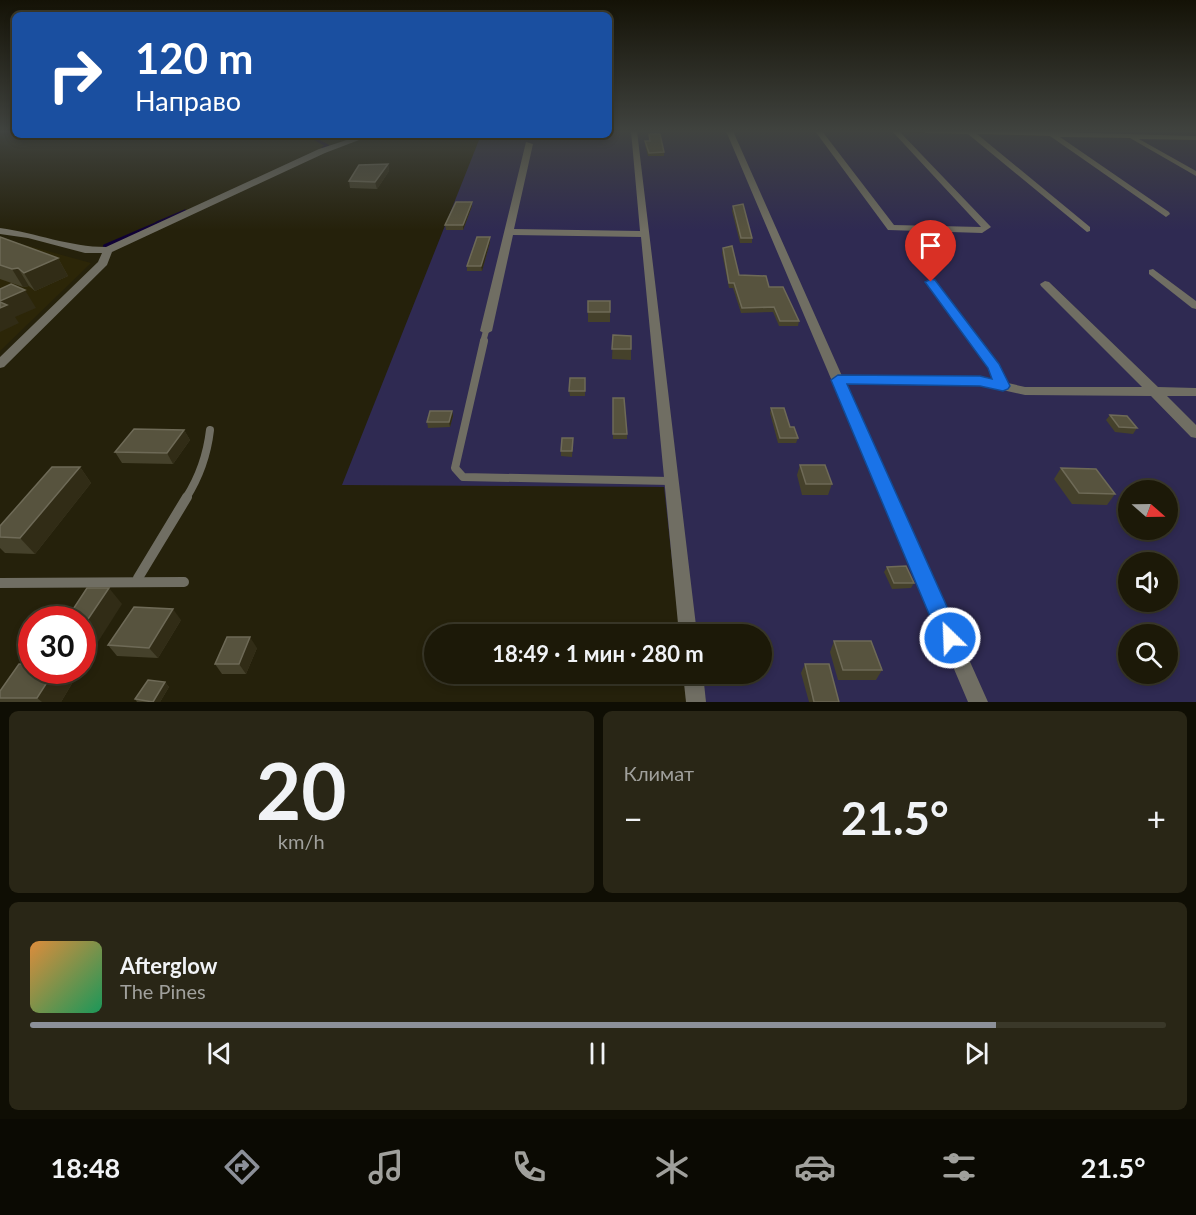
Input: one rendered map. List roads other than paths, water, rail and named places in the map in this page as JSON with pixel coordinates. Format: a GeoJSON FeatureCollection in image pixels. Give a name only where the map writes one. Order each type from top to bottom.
{"type":"FeatureCollection","features":[{"type":"Feature","properties":{"kind":"street"},"geometry":{"type":"LineString","coordinates":[[0,231],[29,235],[85,250],[108,250],[294,164]]}},
{"type":"Feature","properties":{"kind":"street"},"geometry":{"type":"LineString","coordinates":[[486,331],[524,164]]}},
{"type":"Feature","properties":{"kind":"street"},"geometry":{"type":"LineString","coordinates":[[637,164],[687,624]]}},
{"type":"Feature","properties":{"kind":"street"},"geometry":{"type":"LineString","coordinates":[[743,164],[978,702]]}},
{"type":"Feature","properties":{"kind":"street"},"geometry":{"type":"LineString","coordinates":[[843,164],[891,228],[982,230],[986,227],[926,164]]}},
{"type":"Feature","properties":{"kind":"street"},"geometry":{"type":"LineString","coordinates":[[1008,164],[1087,229]]}},
{"type":"Feature","properties":{"kind":"street"},"geometry":{"type":"LineString","coordinates":[[1095,164],[1166,213]]}},
{"type":"Feature","properties":{"kind":"street"},"geometry":{"type":"LineString","coordinates":[[1178,164],[1196,174]]}},
{"type":"Feature","properties":{"kind":"street"},"geometry":{"type":"LineString","coordinates":[[508,232],[643,234]]}},
{"type":"Feature","properties":{"kind":"street"},"geometry":{"type":"LineString","coordinates":[[0,364],[103,263],[108,250]]}},
{"type":"Feature","properties":{"kind":"street"},"geometry":{"type":"LineString","coordinates":[[1153,272],[1196,306]]}},
{"type":"Feature","properties":{"kind":"street"},"geometry":{"type":"LineString","coordinates":[[931,282],[994,367],[1003,386]]}},
{"type":"Feature","properties":{"kind":"street"},"geometry":{"type":"LineString","coordinates":[[1046,284],[1152,392],[1196,433]]}},
{"type":"Feature","properties":{"kind":"street"},"geometry":{"type":"LineString","coordinates":[[838,380],[980,381],[1025,391],[1196,392]]}},
{"type":"Feature","properties":{"kind":"street"},"geometry":{"type":"LineString","coordinates":[[694,684],[696,702]]}},
{"type":"Feature","properties":{"kind":"lane"},"geometry":{"type":"LineString","coordinates":[[486,331],[455,468],[463,477],[670,481]]}},
{"type":"Feature","properties":{"kind":"lane"},"geometry":{"type":"LineString","coordinates":[[138,578],[196,482],[207,454],[210,430]]}},
{"type":"Feature","properties":{"kind":"lane"},"geometry":{"type":"LineString","coordinates":[[0,583],[184,582]]}},
{"type":"Feature","properties":{"kind":"waterway"},"geometry":{"type":"LineString","coordinates":[[157,223],[185,211]]}},
{"type":"Feature","properties":{"kind":"waterway"},"geometry":{"type":"LineString","coordinates":[[105,246],[161,222]]}}]}
